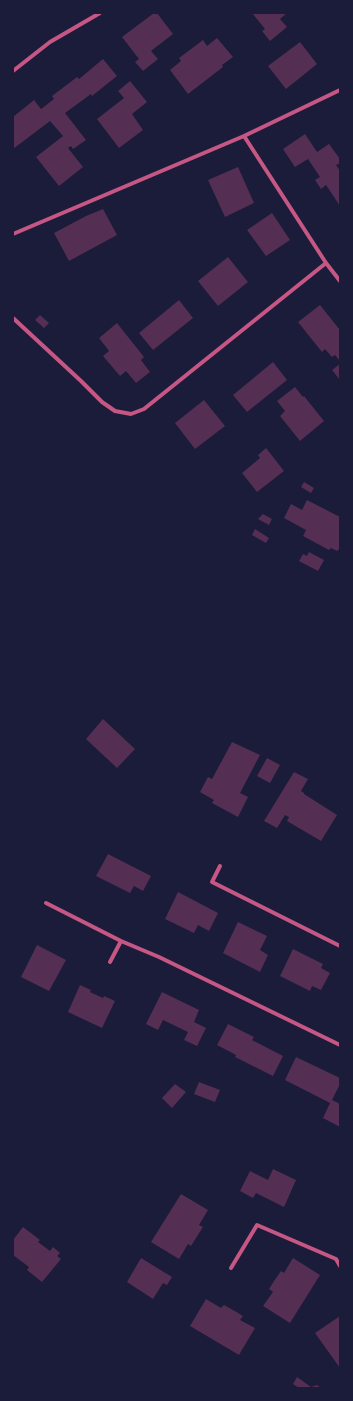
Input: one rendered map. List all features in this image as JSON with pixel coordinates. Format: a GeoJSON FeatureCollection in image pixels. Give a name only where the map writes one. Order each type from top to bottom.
{"type":"FeatureCollection","features":[{"type":"Feature","properties":{"kind":"street"},"geometry":{"type":"LineString","coordinates":[[13,71],[50,42],[100,13]]}},
{"type":"Feature","properties":{"kind":"street"},"geometry":{"type":"LineString","coordinates":[[13,234],[244,136],[340,90]]}},
{"type":"Feature","properties":{"kind":"street"},"geometry":{"type":"LineString","coordinates":[[244,136],[326,263],[340,281]]}},
{"type":"Feature","properties":{"kind":"street"},"geometry":{"type":"LineString","coordinates":[[13,318],[102,402],[115,412],[131,414],[144,408],[326,263]]}},
{"type":"Feature","properties":{"kind":"street"},"geometry":{"type":"LineString","coordinates":[[220,866],[212,882],[340,946]]}},
{"type":"Feature","properties":{"kind":"street"},"geometry":{"type":"LineString","coordinates":[[46,903],[121,941],[159,957],[340,1045]]}},
{"type":"Feature","properties":{"kind":"street"},"geometry":{"type":"LineString","coordinates":[[110,962],[121,941]]}},
{"type":"Feature","properties":{"kind":"street"},"geometry":{"type":"LineString","coordinates":[[230,1268],[257,1225],[336,1258],[340,1266]]}},
{"type":"Feature","properties":{"kind":"building"},"geometry":{"type":"Polygon","coordinates":[[[154,13],[157,13],[173,34],[151,51],[158,59],[143,71],[135,62],[139,59],[122,37],[154,13]]]}},
{"type":"Feature","properties":{"kind":"building"},"geometry":{"type":"Polygon","coordinates":[[[252,13],[287,13],[280,19],[287,27],[270,41],[262,31],[265,29],[252,13]]]}},
{"type":"Feature","properties":{"kind":"building"},"geometry":{"type":"Polygon","coordinates":[[[217,38],[233,57],[222,65],[223,67],[188,94],[170,70],[181,61],[179,58],[203,40],[207,46],[217,38]]]}},
{"type":"Feature","properties":{"kind":"building"},"geometry":{"type":"Polygon","coordinates":[[[300,42],[317,64],[286,89],[268,66],[300,42]]]}},
{"type":"Feature","properties":{"kind":"building"},"geometry":{"type":"Polygon","coordinates":[[[103,59],[117,76],[92,96],[91,94],[65,113],[86,140],[73,149],[71,146],[68,148],[83,167],[59,186],[36,157],[63,136],[50,121],[13,149],[13,117],[34,100],[41,109],[54,99],[52,96],[77,77],[79,79],[103,59]]]}},
{"type":"Feature","properties":{"kind":"building"},"geometry":{"type":"Polygon","coordinates":[[[130,81],[147,102],[132,114],[143,130],[119,148],[97,119],[124,98],[118,91],[130,81]]]}},
{"type":"Feature","properties":{"kind":"building"},"geometry":{"type":"Polygon","coordinates":[[[305,134],[317,152],[329,144],[340,159],[340,163],[336,165],[340,171],[340,206],[326,185],[321,189],[315,180],[320,177],[308,159],[295,167],[283,149],[305,134]]]}},
{"type":"Feature","properties":{"kind":"building"},"geometry":{"type":"Polygon","coordinates":[[[238,167],[254,203],[225,217],[208,180],[238,167]]]}},
{"type":"Feature","properties":{"kind":"building"},"geometry":{"type":"Polygon","coordinates":[[[103,209],[117,235],[69,261],[54,233],[103,209]]]}},
{"type":"Feature","properties":{"kind":"building"},"geometry":{"type":"Polygon","coordinates":[[[272,213],[290,240],[266,256],[247,230],[272,213]]]}},
{"type":"Feature","properties":{"kind":"building"},"geometry":{"type":"Polygon","coordinates":[[[228,257],[248,282],[218,306],[198,281],[228,257]]]}},
{"type":"Feature","properties":{"kind":"building"},"geometry":{"type":"Polygon","coordinates":[[[179,300],[193,318],[153,350],[139,333],[179,300]]]}},
{"type":"Feature","properties":{"kind":"building"},"geometry":{"type":"Polygon","coordinates":[[[320,305],[340,330],[340,361],[335,355],[332,357],[325,349],[322,352],[298,322],[320,305]]]}},
{"type":"Feature","properties":{"kind":"building"},"geometry":{"type":"Polygon","coordinates":[[[40,315],[49,323],[44,328],[35,320],[40,315]]]}},
{"type":"Feature","properties":{"kind":"building"},"geometry":{"type":"Polygon","coordinates":[[[117,323],[144,357],[141,360],[150,372],[136,383],[126,371],[120,376],[103,356],[109,351],[99,338],[117,323]]]}},
{"type":"Feature","properties":{"kind":"building"},"geometry":{"type":"Polygon","coordinates":[[[273,362],[287,380],[247,412],[233,395],[273,362]]]}},
{"type":"Feature","properties":{"kind":"building"},"geometry":{"type":"Polygon","coordinates":[[[340,364],[340,380],[332,370],[340,364]]]}},
{"type":"Feature","properties":{"kind":"building"},"geometry":{"type":"Polygon","coordinates":[[[295,387],[324,421],[300,441],[280,416],[285,411],[277,401],[295,387]]]}},
{"type":"Feature","properties":{"kind":"building"},"geometry":{"type":"Polygon","coordinates":[[[204,400],[225,426],[195,449],[175,423],[204,400]]]}},
{"type":"Feature","properties":{"kind":"building"},"geometry":{"type":"Polygon","coordinates":[[[266,448],[284,471],[257,492],[242,473],[260,458],[258,455],[266,448]]]}},
{"type":"Feature","properties":{"kind":"building"},"geometry":{"type":"Polygon","coordinates":[[[304,482],[314,488],[311,493],[301,487],[304,482]]]}},
{"type":"Feature","properties":{"kind":"building"},"geometry":{"type":"Polygon","coordinates":[[[307,500],[340,517],[340,548],[337,551],[331,548],[329,550],[303,536],[306,530],[284,518],[291,504],[302,510],[307,500]]]}},
{"type":"Feature","properties":{"kind":"building"},"geometry":{"type":"Polygon","coordinates":[[[263,514],[272,519],[269,525],[258,519],[263,514]]]}},
{"type":"Feature","properties":{"kind":"building"},"geometry":{"type":"Polygon","coordinates":[[[255,529],[269,538],[266,543],[252,535],[255,529]]]}},
{"type":"Feature","properties":{"kind":"building"},"geometry":{"type":"Polygon","coordinates":[[[309,552],[324,560],[318,571],[299,561],[303,554],[307,556],[309,552]]]}},
{"type":"Feature","properties":{"kind":"building"},"geometry":{"type":"Polygon","coordinates":[[[103,719],[135,749],[117,768],[86,739],[103,719]]]}},
{"type":"Feature","properties":{"kind":"building"},"geometry":{"type":"Polygon","coordinates":[[[232,742],[260,755],[240,793],[248,797],[238,817],[212,803],[214,800],[200,792],[208,777],[212,779],[232,742]]]}},
{"type":"Feature","properties":{"kind":"building"},"geometry":{"type":"Polygon","coordinates":[[[267,758],[280,765],[270,783],[257,776],[267,758]]]}},
{"type":"Feature","properties":{"kind":"building"},"geometry":{"type":"Polygon","coordinates":[[[294,772],[308,779],[301,791],[304,794],[337,815],[321,841],[287,821],[289,817],[285,815],[277,828],[264,821],[294,772]]]}},
{"type":"Feature","properties":{"kind":"building"},"geometry":{"type":"Polygon","coordinates":[[[108,854],[151,876],[143,891],[134,886],[130,893],[96,876],[108,854]]]}},
{"type":"Feature","properties":{"kind":"building"},"geometry":{"type":"Polygon","coordinates":[[[178,892],[218,913],[209,931],[198,925],[194,933],[165,919],[178,892]]]}},
{"type":"Feature","properties":{"kind":"building"},"geometry":{"type":"Polygon","coordinates":[[[238,922],[267,936],[260,950],[268,955],[260,972],[223,953],[238,922]]]}},
{"type":"Feature","properties":{"kind":"building"},"geometry":{"type":"Polygon","coordinates":[[[37,945],[66,960],[49,991],[21,977],[37,945]]]}},
{"type":"Feature","properties":{"kind":"building"},"geometry":{"type":"Polygon","coordinates":[[[293,949],[323,964],[321,968],[330,973],[321,990],[312,986],[310,991],[280,976],[293,949]]]}},
{"type":"Feature","properties":{"kind":"building"},"geometry":{"type":"Polygon","coordinates":[[[80,985],[103,998],[104,996],[115,1001],[102,1028],[68,1012],[80,985]]]}},
{"type":"Feature","properties":{"kind":"building"},"geometry":{"type":"Polygon","coordinates":[[[162,992],[199,1010],[194,1022],[206,1028],[197,1046],[184,1040],[188,1032],[163,1020],[158,1030],[146,1024],[162,992]]]}},
{"type":"Feature","properties":{"kind":"building"},"geometry":{"type":"Polygon","coordinates":[[[228,1024],[254,1037],[252,1040],[283,1056],[273,1076],[235,1057],[236,1055],[217,1045],[228,1024]]]}},
{"type":"Feature","properties":{"kind":"building"},"geometry":{"type":"Polygon","coordinates":[[[296,1057],[340,1078],[340,1084],[332,1100],[340,1104],[340,1127],[323,1118],[330,1103],[285,1080],[296,1057]]]}},
{"type":"Feature","properties":{"kind":"building"},"geometry":{"type":"Polygon","coordinates":[[[199,1082],[220,1090],[215,1102],[194,1094],[199,1082]]]}},
{"type":"Feature","properties":{"kind":"building"},"geometry":{"type":"Polygon","coordinates":[[[175,1084],[186,1092],[172,1108],[162,1098],[175,1084]]]}},
{"type":"Feature","properties":{"kind":"building"},"geometry":{"type":"Polygon","coordinates":[[[273,1169],[296,1180],[284,1207],[256,1193],[253,1198],[240,1191],[250,1171],[268,1180],[273,1169]]]}},
{"type":"Feature","properties":{"kind":"building"},"geometry":{"type":"Polygon","coordinates":[[[181,1194],[208,1210],[199,1225],[203,1227],[191,1246],[188,1244],[179,1259],[151,1242],[181,1194]]]}},
{"type":"Feature","properties":{"kind":"building"},"geometry":{"type":"Polygon","coordinates":[[[23,1227],[40,1240],[38,1242],[50,1251],[53,1247],[60,1253],[57,1256],[61,1259],[42,1282],[27,1270],[29,1267],[13,1255],[13,1240],[23,1227]]]}},
{"type":"Feature","properties":{"kind":"building"},"geometry":{"type":"Polygon","coordinates":[[[141,1258],[172,1277],[167,1285],[163,1283],[153,1299],[127,1282],[141,1258]]]}},
{"type":"Feature","properties":{"kind":"building"},"geometry":{"type":"Polygon","coordinates":[[[293,1258],[320,1275],[290,1323],[263,1306],[273,1292],[269,1289],[274,1281],[281,1271],[284,1273],[293,1258]]]}},
{"type":"Feature","properties":{"kind":"building"},"geometry":{"type":"Polygon","coordinates":[[[206,1299],[221,1308],[224,1305],[233,1310],[243,1316],[240,1320],[255,1328],[239,1355],[190,1326],[206,1299]]]}},
{"type":"Feature","properties":{"kind":"building"},"geometry":{"type":"Polygon","coordinates":[[[340,1316],[340,1368],[315,1333],[340,1316]]]}},
{"type":"Feature","properties":{"kind":"building"},"geometry":{"type":"Polygon","coordinates":[[[297,1377],[311,1387],[317,1385],[321,1388],[299,1388],[293,1384],[297,1377]]]}}]}
